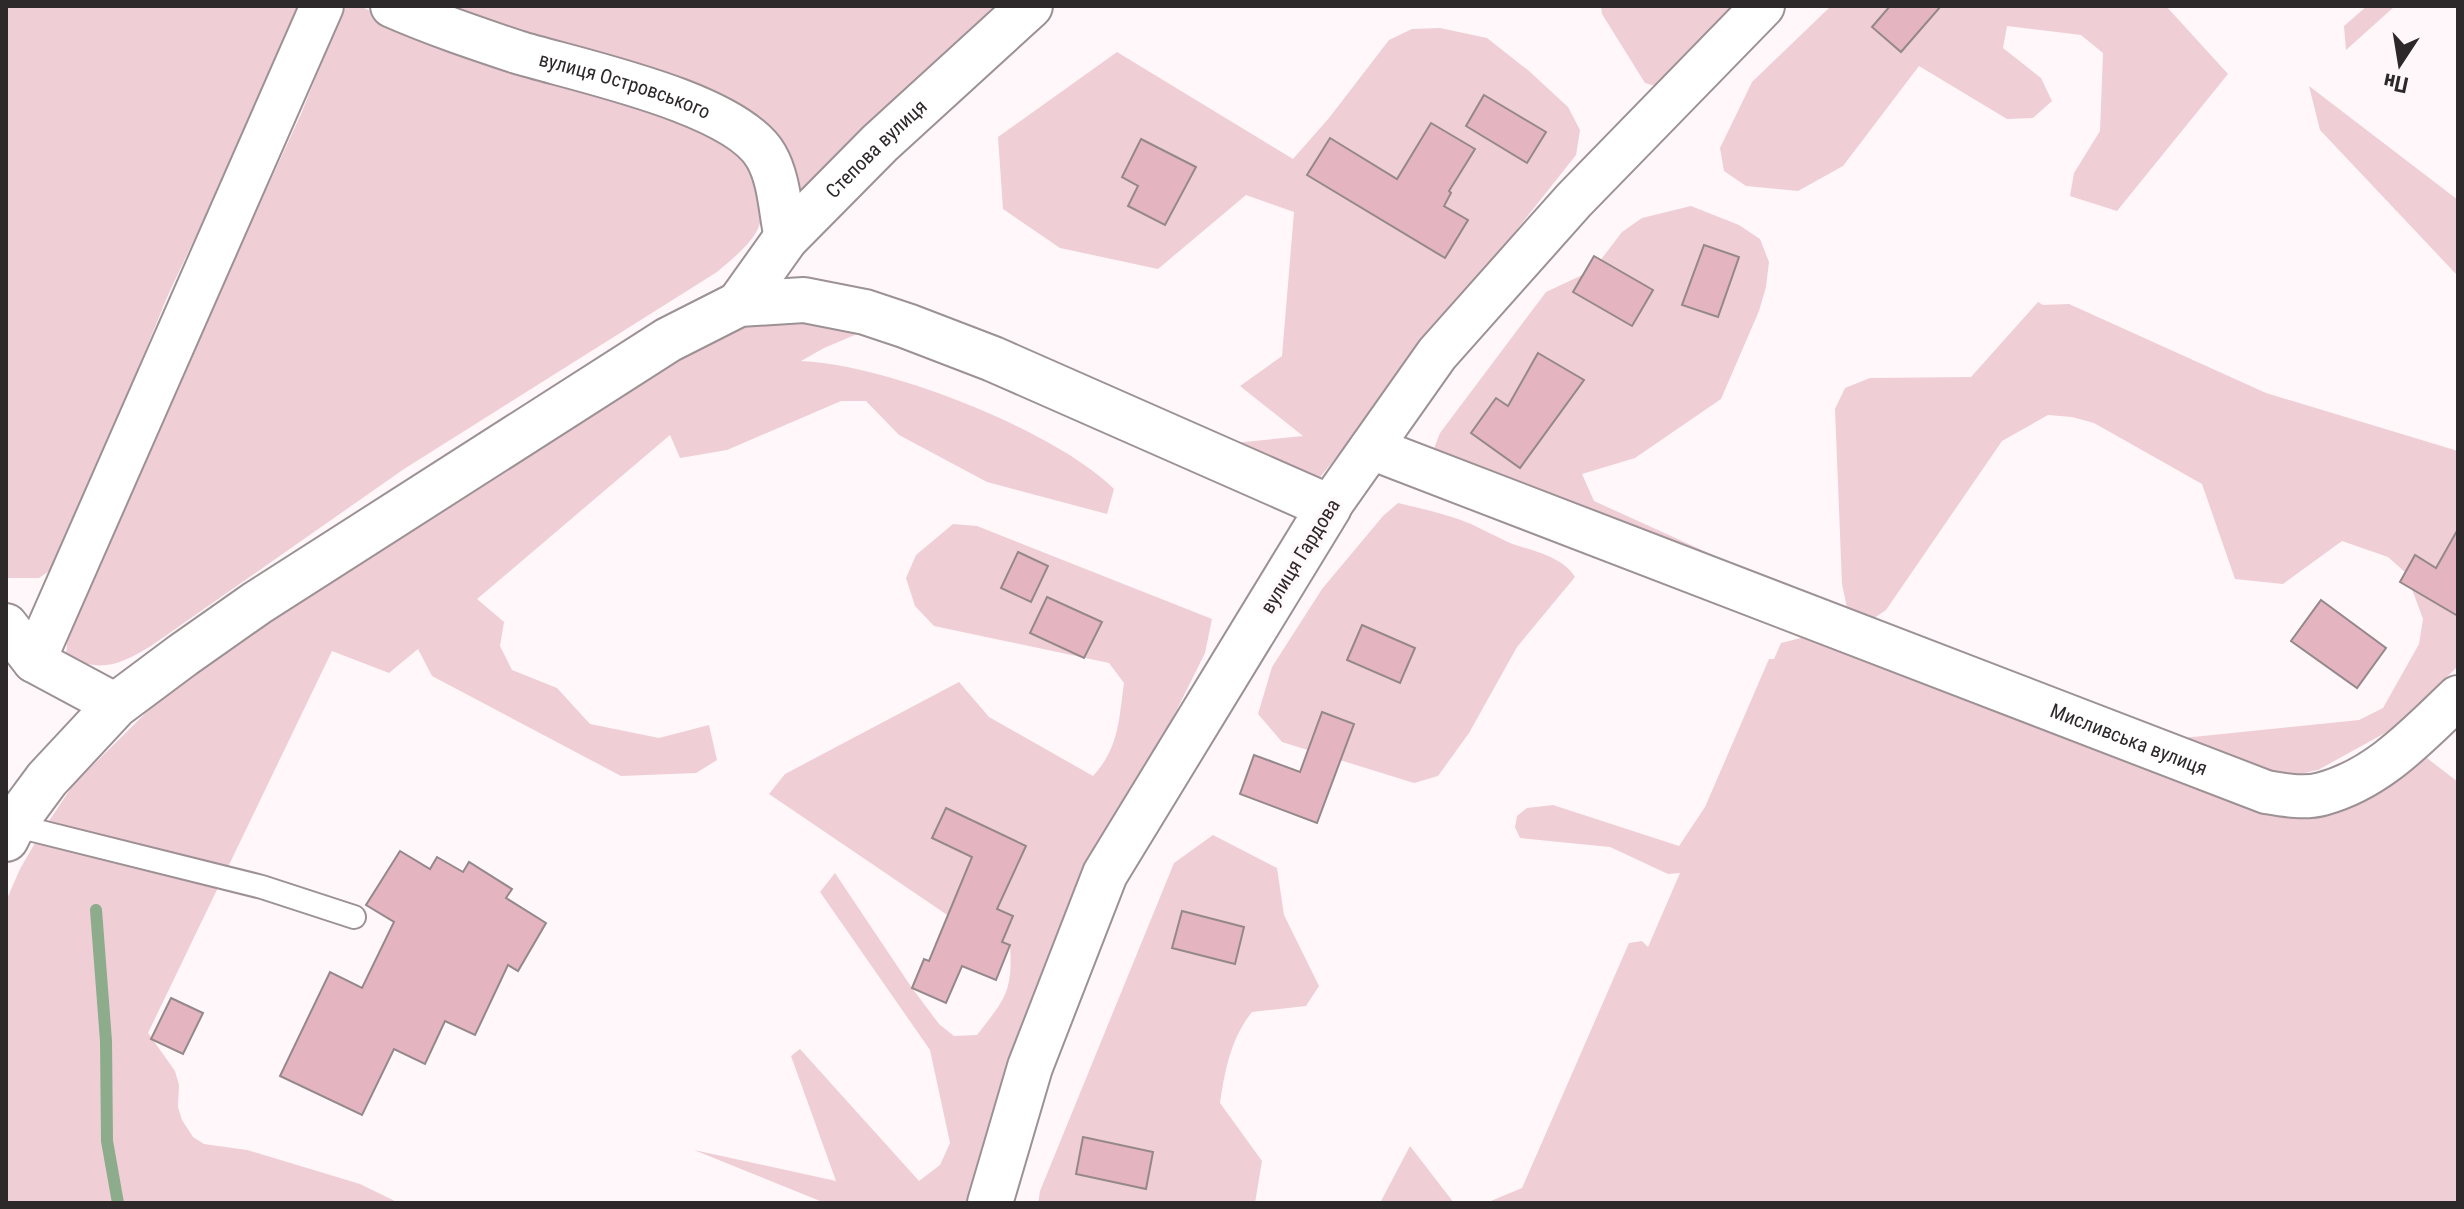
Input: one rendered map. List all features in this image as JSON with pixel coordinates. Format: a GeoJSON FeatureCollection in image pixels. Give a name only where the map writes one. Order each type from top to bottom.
{"type":"FeatureCollection","features":[{"type":"Feature","properties":{"kind":"street"},"geometry":{"type":"LineString","coordinates":[[34,661],[322,6]]}},
{"type":"Feature","properties":{"kind":"street","name":"вулиця Островського"},"geometry":{"type":"LineString","coordinates":[[392,6],[431,23],[519,53],[661,93],[747,135],[766,154],[776,180],[786,238]]}},
{"type":"Feature","properties":{"kind":"street","name":"Степова вулиця"},"geometry":{"type":"LineString","coordinates":[[739,304],[786,238],[880,143],[1030,6]]}},
{"type":"Feature","properties":{"kind":"street","name":"вулиця Гардова"},"geometry":{"type":"LineString","coordinates":[[990,1203],[1030,1067],[1105,874],[1329,507],[1437,354],[1574,200],[1763,6]]}},
{"type":"Feature","properties":{"kind":"street"},"geometry":{"type":"LineString","coordinates":[[10,832],[47,779],[116,705],[269,595],[668,340],[739,304],[804,300],[865,312],[907,326],[993,359],[1329,507]]}},
{"type":"Feature","properties":{"kind":"street","name":"Мисливська вулиця"},"geometry":{"type":"LineString","coordinates":[[1371,448],[2266,792],[2290,796],[2320,795],[2358,780],[2405,747],[2458,697]]}},
{"type":"Feature","properties":{"kind":"street"},"geometry":{"type":"LineString","coordinates":[[6,625],[34,661],[116,705]]}},
{"type":"Feature","properties":{"kind":"lane"},"geometry":{"type":"LineString","coordinates":[[10,832],[262,887],[354,917]]}},
{"type":"Feature","properties":{"kind":"shaded area"},"geometry":{"type":"Polygon","coordinates":[[[6,6],[299,6],[292,32],[168,295],[58,565],[39,578],[6,578],[6,6]]]}},
{"type":"Feature","properties":{"kind":"shaded area"},"geometry":{"type":"Polygon","coordinates":[[[347,6],[360,6],[395,23],[670,111],[754,163],[761,200],[760,225],[746,246],[717,272],[404,469],[151,646],[110,665],[78,660],[66,654],[68,635],[347,6]]]}},
{"type":"Feature","properties":{"kind":"shaded area"},"geometry":{"type":"Polygon","coordinates":[[[430,6],[1006,6],[844,154],[795,194],[791,171],[430,6]]]}},
{"type":"Feature","properties":{"kind":"shaded area"},"geometry":{"type":"Polygon","coordinates":[[[1601,6],[1759,6],[1669,90],[1645,83],[1602,14],[1601,6]]]}},
{"type":"Feature","properties":{"kind":"shaded area"},"geometry":{"type":"Polygon","coordinates":[[[1831,6],[2166,6],[2228,74],[2117,211],[2070,196],[2074,173],[2100,131],[2103,53],[2081,35],[2007,26],[2003,48],[2041,78],[2052,101],[2033,118],[2007,119],[1919,66],[1843,166],[1798,191],[1746,186],[1724,171],[1720,148],[1752,82],[1831,6]]]}},
{"type":"Feature","properties":{"kind":"shaded area"},"geometry":{"type":"Polygon","coordinates":[[[2367,6],[2395,6],[2346,50],[2344,26],[2367,6]]]}},
{"type":"Feature","properties":{"kind":"shaded area"},"geometry":{"type":"Polygon","coordinates":[[[1440,28],[1487,38],[1568,107],[1580,130],[1576,155],[1318,480],[1172,463],[1166,430],[1234,443],[1303,436],[1240,386],[1282,356],[1294,212],[1246,195],[1158,269],[1060,248],[1003,209],[998,137],[1117,52],[1293,159],[1389,40],[1412,29],[1440,28]]]}},
{"type":"Feature","properties":{"kind":"shaded area"},"geometry":{"type":"Polygon","coordinates":[[[2309,86],[2458,200],[2458,279],[2320,130],[2309,86]]]}},
{"type":"Feature","properties":{"kind":"shaded area"},"geometry":{"type":"Polygon","coordinates":[[[1691,206],[1739,225],[1760,239],[1769,262],[1759,311],[1721,399],[1635,458],[1582,474],[1594,501],[1748,571],[1431,456],[1440,433],[1546,292],[1593,270],[1622,232],[1642,218],[1691,206]]]}},
{"type":"Feature","properties":{"kind":"shaded area"},"geometry":{"type":"Polygon","coordinates":[[[2038,302],[2043,305],[2069,304],[2266,393],[2458,451],[2458,666],[2404,719],[2318,770],[2272,780],[2154,741],[2359,720],[2383,708],[2419,644],[2423,619],[2406,573],[2388,557],[2342,541],[2283,584],[2235,579],[2202,484],[2094,423],[2048,415],[2002,441],[1886,610],[1864,625],[1847,608],[1842,584],[1835,409],[1845,388],[1870,378],[1971,377],[2038,302]]]}},
{"type":"Feature","properties":{"kind":"shaded area"},"geometry":{"type":"Polygon","coordinates":[[[797,314],[862,332],[801,361],[877,374],[921,387],[1011,423],[1087,467],[1114,489],[1107,514],[987,482],[899,435],[866,401],[841,401],[727,450],[680,458],[670,435],[477,599],[504,622],[500,646],[512,670],[557,688],[590,724],[659,738],[709,725],[717,760],[696,773],[621,776],[432,676],[418,649],[389,673],[332,651],[148,1033],[175,1071],[179,1085],[178,1107],[193,1137],[204,1144],[247,1150],[360,1184],[399,1203],[6,1203],[6,901],[39,836],[73,785],[176,683],[688,345],[741,321],[797,314]]]}},
{"type":"Feature","properties":{"kind":"shaded area"},"geometry":{"type":"Polygon","coordinates":[[[1398,503],[1462,520],[1510,543],[1546,555],[1562,564],[1575,577],[1517,647],[1469,733],[1438,776],[1414,783],[1282,742],[1258,714],[1272,667],[1322,589],[1383,516],[1398,503]]]}},
{"type":"Feature","properties":{"kind":"shaded area"},"geometry":{"type":"Polygon","coordinates":[[[953,524],[977,526],[1212,619],[1205,653],[1109,846],[981,1203],[825,1203],[694,1150],[836,1181],[791,1056],[800,1049],[919,1181],[940,1165],[950,1143],[930,1050],[820,892],[835,873],[912,988],[939,1024],[954,1036],[977,1035],[1001,1003],[1010,974],[1010,945],[962,925],[769,794],[785,774],[959,682],[989,717],[1093,776],[1108,755],[1119,721],[1124,683],[1109,663],[934,626],[915,606],[906,578],[916,555],[953,524]]]}},
{"type":"Feature","properties":{"kind":"shaded area"},"geometry":{"type":"Polygon","coordinates":[[[1813,635],[2291,817],[2325,811],[2423,755],[2458,782],[2458,1203],[1486,1203],[1522,1188],[1629,943],[1642,941],[1648,947],[1680,873],[1668,874],[1610,847],[1520,838],[1515,827],[1517,816],[1527,808],[1553,805],[1679,846],[1705,807],[1769,659],[1774,659],[1781,643],[1813,635]]]}},
{"type":"Feature","properties":{"kind":"shaded area"},"geometry":{"type":"Polygon","coordinates":[[[1213,835],[1277,868],[1284,915],[1319,986],[1306,1006],[1252,1012],[1230,1055],[1220,1103],[1262,1161],[1255,1203],[1038,1203],[1040,1191],[1174,863],[1213,835]]]}},
{"type":"Feature","properties":{"kind":"shaded area"},"geometry":{"type":"Polygon","coordinates":[[[1410,1146],[1454,1203],[1380,1203],[1410,1146]]]}},
{"type":"Feature","properties":{"kind":"building"},"geometry":{"type":"Polygon","coordinates":[[[1890,6],[1941,6],[1901,52],[1872,27],[1890,6]]]}},
{"type":"Feature","properties":{"kind":"building"},"geometry":{"type":"Polygon","coordinates":[[[1484,95],[1546,132],[1527,163],[1466,126],[1484,95]]]}},
{"type":"Feature","properties":{"kind":"building"},"geometry":{"type":"Polygon","coordinates":[[[1431,123],[1475,149],[1449,191],[1451,193],[1444,206],[1468,220],[1445,258],[1307,175],[1330,138],[1397,179],[1431,123]]]}},
{"type":"Feature","properties":{"kind":"building"},"geometry":{"type":"Polygon","coordinates":[[[1141,139],[1196,167],[1165,225],[1128,206],[1138,186],[1122,177],[1141,139]]]}},
{"type":"Feature","properties":{"kind":"building"},"geometry":{"type":"Polygon","coordinates":[[[1704,245],[1739,257],[1718,317],[1682,305],[1704,245]]]}},
{"type":"Feature","properties":{"kind":"building"},"geometry":{"type":"Polygon","coordinates":[[[1594,256],[1653,290],[1632,326],[1573,292],[1594,256]]]}},
{"type":"Feature","properties":{"kind":"building"},"geometry":{"type":"Polygon","coordinates":[[[1538,353],[1584,380],[1520,468],[1471,433],[1496,398],[1508,406],[1538,353]]]}},
{"type":"Feature","properties":{"kind":"building"},"geometry":{"type":"Polygon","coordinates":[[[2458,529],[2458,616],[2400,582],[2415,555],[2436,568],[2458,529]]]}},
{"type":"Feature","properties":{"kind":"building"},"geometry":{"type":"Polygon","coordinates":[[[1018,552],[1048,566],[1031,602],[1001,588],[1018,552]]]}},
{"type":"Feature","properties":{"kind":"building"},"geometry":{"type":"Polygon","coordinates":[[[1047,597],[1102,622],[1084,658],[1030,633],[1047,597]]]}},
{"type":"Feature","properties":{"kind":"building"},"geometry":{"type":"Polygon","coordinates":[[[2321,600],[2386,648],[2357,688],[2291,641],[2321,600]]]}},
{"type":"Feature","properties":{"kind":"building"},"geometry":{"type":"Polygon","coordinates":[[[1362,625],[1415,648],[1400,683],[1347,660],[1362,625]]]}},
{"type":"Feature","properties":{"kind":"building"},"geometry":{"type":"Polygon","coordinates":[[[1322,712],[1354,724],[1317,823],[1240,794],[1254,755],[1300,772],[1322,712]]]}},
{"type":"Feature","properties":{"kind":"building"},"geometry":{"type":"Polygon","coordinates":[[[946,808],[1026,846],[997,909],[1013,916],[1002,942],[1010,945],[996,980],[962,966],[946,1003],[912,988],[924,959],[929,961],[972,857],[932,838],[946,808]]]}},
{"type":"Feature","properties":{"kind":"building"},"geometry":{"type":"Polygon","coordinates":[[[400,851],[430,869],[437,857],[463,872],[469,862],[512,889],[506,898],[546,923],[518,971],[508,965],[475,1035],[445,1021],[425,1064],[394,1049],[362,1115],[280,1076],[330,972],[362,988],[394,922],[366,905],[400,851]]]}},
{"type":"Feature","properties":{"kind":"building"},"geometry":{"type":"Polygon","coordinates":[[[1182,911],[1244,927],[1235,964],[1172,948],[1182,911]]]}},
{"type":"Feature","properties":{"kind":"building"},"geometry":{"type":"Polygon","coordinates":[[[171,998],[203,1013],[183,1054],[151,1039],[171,998]]]}},
{"type":"Feature","properties":{"kind":"building"},"geometry":{"type":"Polygon","coordinates":[[[1083,1137],[1153,1152],[1146,1189],[1076,1174],[1083,1137]]]}},
{"type":"Feature","properties":{"kind":"waterway"},"geometry":{"type":"LineString","coordinates":[[96,910],[106,1041],[107,1141],[118,1203]]}}]}
